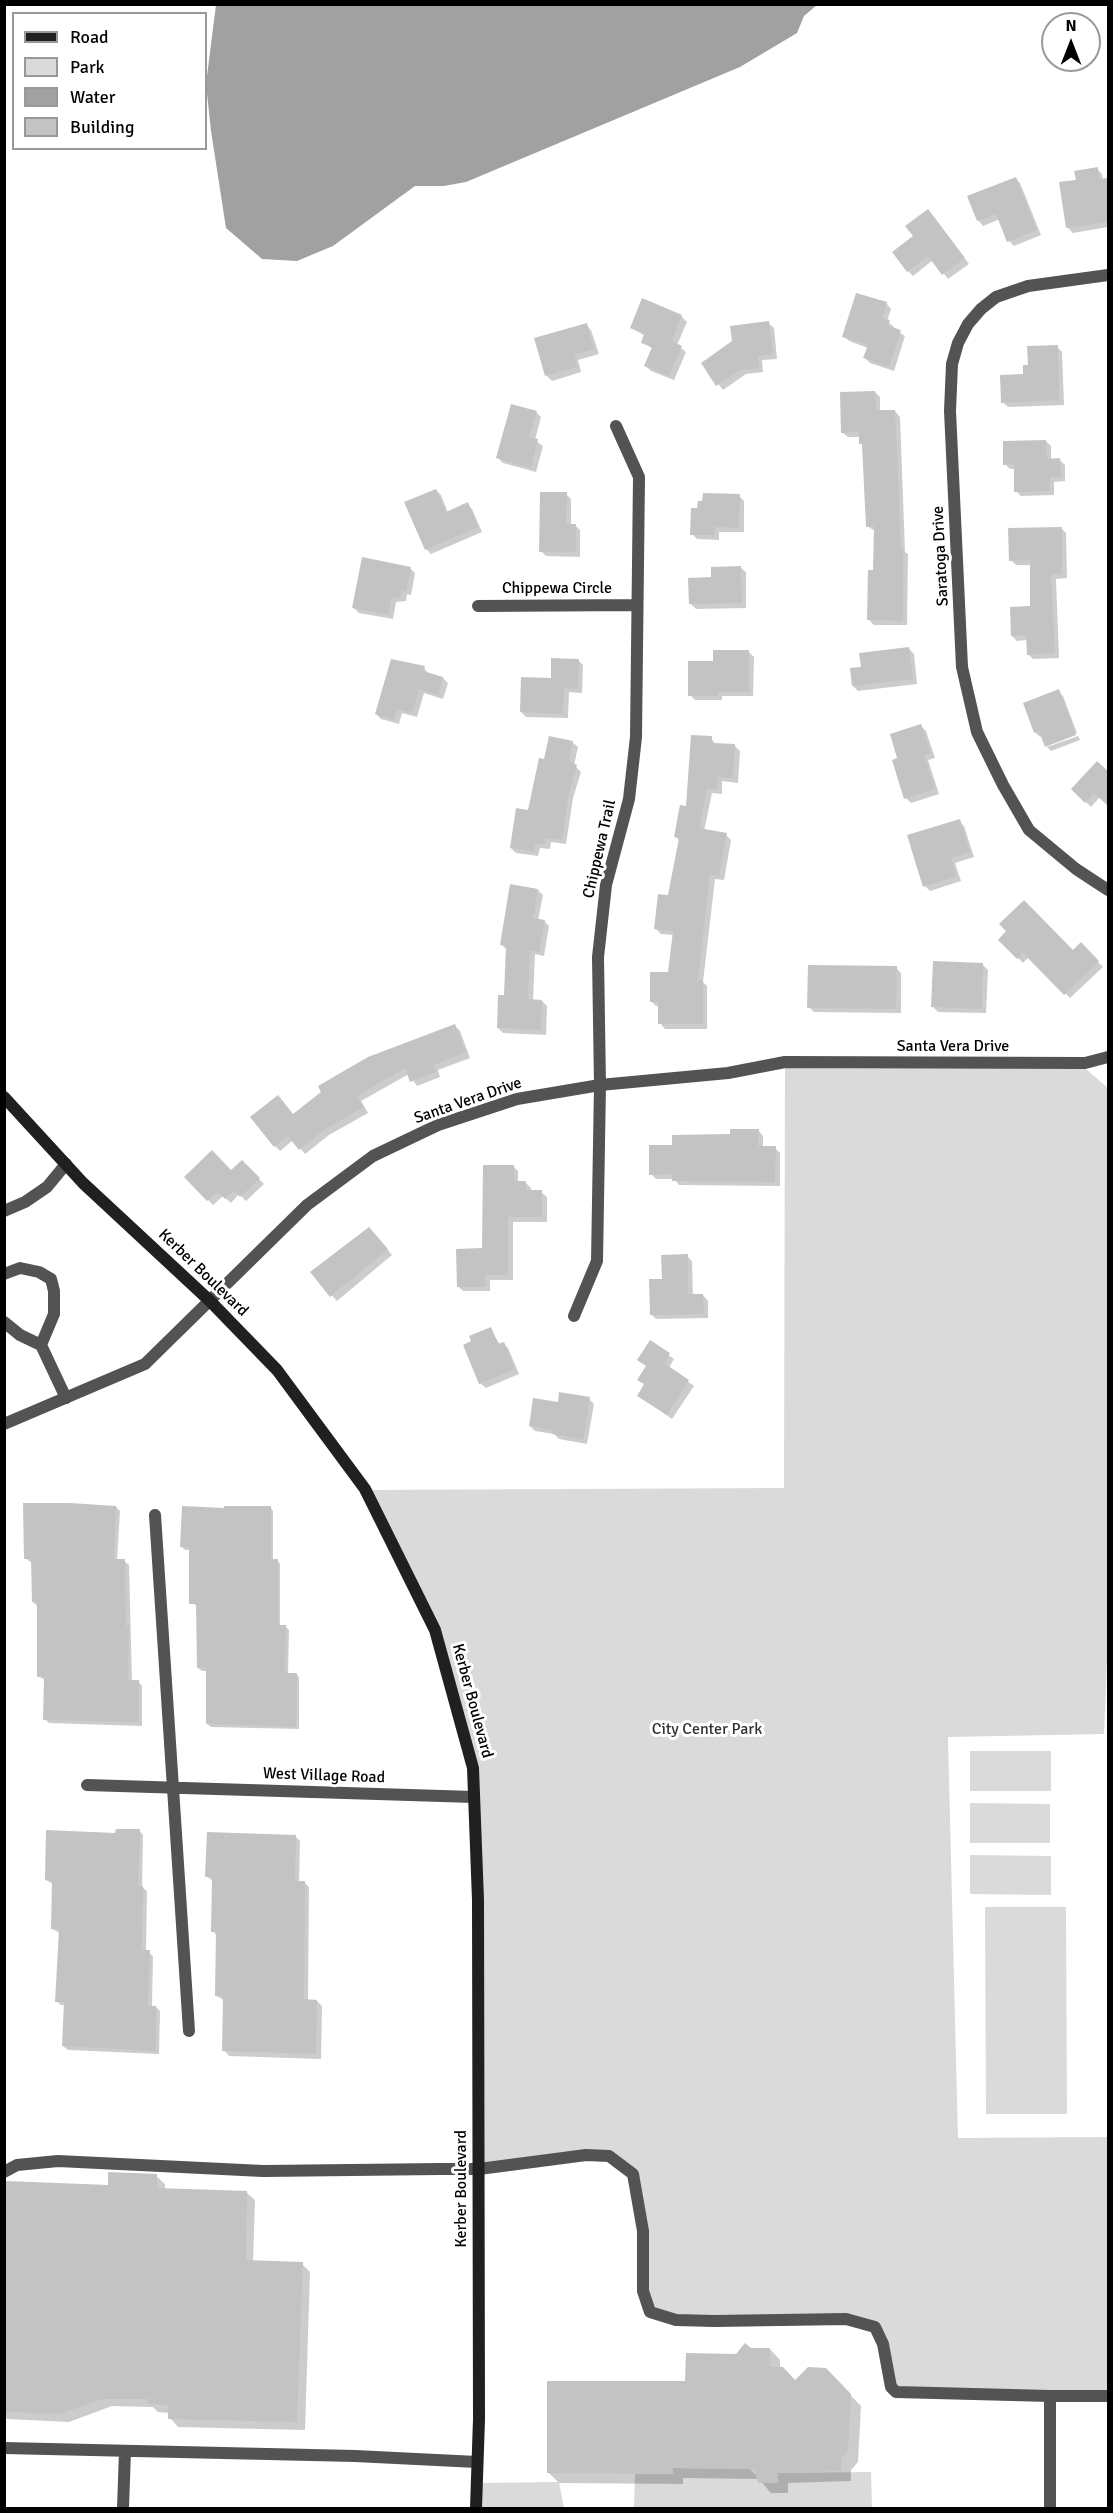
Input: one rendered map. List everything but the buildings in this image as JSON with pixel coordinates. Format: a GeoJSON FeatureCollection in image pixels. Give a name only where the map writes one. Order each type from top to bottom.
{"type":"FeatureCollection","features":[{"type":"Feature","properties":{"kind":"street","name":"Saratoga Drive"},"geometry":{"type":"LineString","coordinates":[[1108,275],[1028,286],[996,297],[981,309],[968,324],[958,343],[952,364],[950,411],[962,667],[977,732],[1003,785],[1029,830],[1076,869],[1108,890]]}},
{"type":"Feature","properties":{"kind":"street","name":"Chippewa Trail"},"geometry":{"type":"LineString","coordinates":[[574,1316],[597,1261],[600,1085],[598,957],[606,885],[629,799],[636,737],[639,477],[616,426]]}},
{"type":"Feature","properties":{"kind":"street","name":"Chippewa Circle"},"geometry":{"type":"LineString","coordinates":[[478,606],[637,605]]}},
{"type":"Feature","properties":{"kind":"street","name":"Santa Vera Drive"},"geometry":{"type":"LineString","coordinates":[[4,1424],[145,1364],[307,1205],[373,1156],[438,1125],[517,1099],[600,1085],[728,1073],[785,1062],[1059,1064],[1085,1063],[1108,1057]]}},
{"type":"Feature","properties":{"kind":"street","name":"Kerber Boulevard"},"geometry":{"type":"LineString","coordinates":[[4,1097],[83,1183],[210,1301],[277,1370],[365,1490],[435,1630],[473,1768],[478,1900],[479,2169],[476,2508]]}},
{"type":"Feature","properties":{"kind":"street"},"geometry":{"type":"LineString","coordinates":[[4,1211],[25,1202],[47,1187],[66,1164]]}},
{"type":"Feature","properties":{"kind":"street"},"geometry":{"type":"LineString","coordinates":[[4,1274],[20,1268],[39,1272],[51,1279],[54,1291],[54,1314],[41,1345]]}},
{"type":"Feature","properties":{"kind":"street"},"geometry":{"type":"LineString","coordinates":[[4,1322],[20,1335],[41,1345],[66,1398]]}},
{"type":"Feature","properties":{"kind":"street"},"geometry":{"type":"LineString","coordinates":[[155,1515],[189,2031]]}},
{"type":"Feature","properties":{"kind":"street","name":"West Village Road"},"geometry":{"type":"LineString","coordinates":[[87,1785],[474,1797]]}},
{"type":"Feature","properties":{"kind":"street"},"geometry":{"type":"LineString","coordinates":[[4,2172],[17,2165],[58,2161],[263,2170],[479,2169],[586,2155],[609,2156],[633,2174],[643,2231],[643,2291],[650,2312],[676,2320],[846,2319],[875,2327],[883,2344],[891,2386],[896,2392],[1108,2396]]}},
{"type":"Feature","properties":{"kind":"street"},"geometry":{"type":"LineString","coordinates":[[1050,2396],[1050,2508]]}},
{"type":"Feature","properties":{"kind":"street"},"geometry":{"type":"LineString","coordinates":[[4,2448],[477,2462]]}},
{"type":"Feature","properties":{"kind":"street"},"geometry":{"type":"LineString","coordinates":[[123,2508],[125,2451]]}},
{"type":"Feature","properties":{"kind":"green space","name":"City Center Park"},"geometry":{"type":"Polygon","coordinates":[[[785,1062],[1079,1063],[1108,1088],[1108,1641],[1104,1734],[948,1737],[958,2138],[1108,2137],[1108,2396],[891,2387],[874,2327],[846,2319],[676,2320],[650,2312],[633,2174],[609,2156],[479,2169],[474,1797],[435,1630],[365,1490],[784,1488],[785,1062]]]}},
{"type":"Feature","properties":{"kind":"green space"},"geometry":{"type":"Polygon","coordinates":[[[970,1751],[1051,1751],[1051,1791],[970,1791],[970,1751]]]}},
{"type":"Feature","properties":{"kind":"green space"},"geometry":{"type":"Polygon","coordinates":[[[970,1803],[1050,1804],[1050,1843],[970,1843],[970,1803]]]}},
{"type":"Feature","properties":{"kind":"green space"},"geometry":{"type":"Polygon","coordinates":[[[970,1855],[1051,1856],[1051,1895],[970,1894],[970,1855]]]}},
{"type":"Feature","properties":{"kind":"green space"},"geometry":{"type":"Polygon","coordinates":[[[985,1907],[1066,1907],[1067,2114],[986,2114],[985,1907]]]}},
{"type":"Feature","properties":{"kind":"green space"},"geometry":{"type":"Polygon","coordinates":[[[673,2468],[750,2469],[757,2476],[758,2483],[778,2483],[778,2473],[871,2472],[872,2508],[634,2508],[635,2474],[672,2474],[673,2468]]]}},
{"type":"Feature","properties":{"kind":"green space"},"geometry":{"type":"Polygon","coordinates":[[[559,2482],[564,2508],[476,2508],[477,2483],[559,2482]]]}},
{"type":"Feature","properties":{"kind":"water"},"geometry":{"type":"Polygon","coordinates":[[[216,4],[817,5],[804,16],[797,33],[740,67],[466,182],[444,186],[415,186],[333,246],[297,261],[262,259],[226,228],[211,131],[207,76],[216,4]]]}}]}
